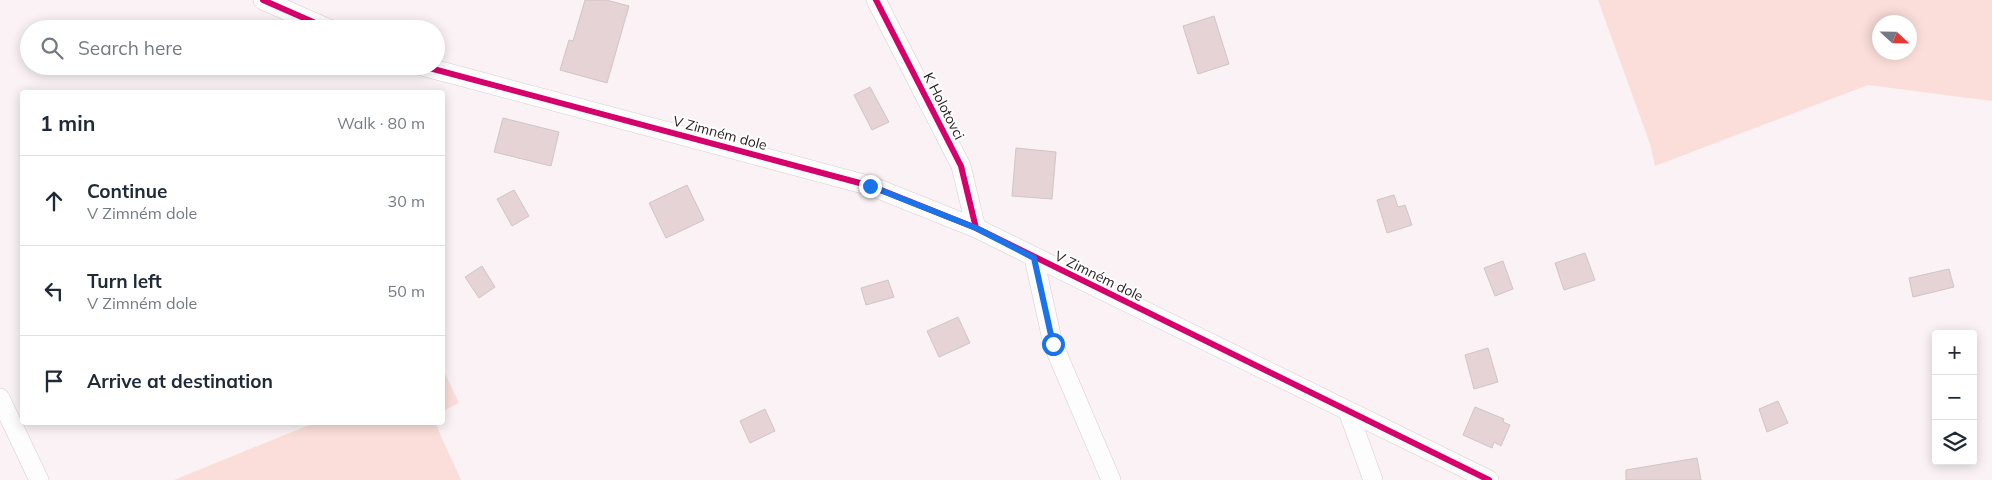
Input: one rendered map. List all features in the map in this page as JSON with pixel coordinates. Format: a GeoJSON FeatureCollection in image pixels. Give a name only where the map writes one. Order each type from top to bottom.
{"type":"FeatureCollection","features":[{"type":"Feature","properties":{"kind":"street"},"geometry":{"type":"LineString","coordinates":[[264,0],[309,20]]}},
{"type":"Feature","properties":{"kind":"street","name":"K Holotovci"},"geometry":{"type":"LineString","coordinates":[[876,0],[961,166],[976,228]]}},
{"type":"Feature","properties":{"kind":"street","name":"V Zimném dole"},"geometry":{"type":"LineString","coordinates":[[445,72],[870,186],[976,228],[1489,480]]}},
{"type":"Feature","properties":{"kind":"street","name":"V Zimném dole"},"geometry":{"type":"LineString","coordinates":[[1034,258],[1053,344],[1111,480]]}},
{"type":"Feature","properties":{"kind":"street"},"geometry":{"type":"LineString","coordinates":[[0,398],[39,480]]}},
{"type":"Feature","properties":{"kind":"street"},"geometry":{"type":"LineString","coordinates":[[1348,411],[1373,480]]}},
{"type":"Feature","properties":{"kind":"shaded area"},"geometry":{"type":"Polygon","coordinates":[[[1598,0],[1992,0],[1992,101],[1868,85],[1655,166],[1650,144],[1598,0]]]}},
{"type":"Feature","properties":{"kind":"shaded area"},"geometry":{"type":"Polygon","coordinates":[[[445,373],[459,403],[445,410],[445,373]]]}},
{"type":"Feature","properties":{"kind":"shaded area"},"geometry":{"type":"Polygon","coordinates":[[[309,425],[436,425],[461,480],[174,480],[309,425]]]}},
{"type":"Feature","properties":{"kind":"building"},"geometry":{"type":"Polygon","coordinates":[[[585,0],[606,0],[629,6],[607,83],[560,70],[569,40],[573,41],[585,0]]]}},
{"type":"Feature","properties":{"kind":"building"},"geometry":{"type":"Polygon","coordinates":[[[1214,16],[1229,64],[1198,74],[1183,26],[1214,16]]]}},
{"type":"Feature","properties":{"kind":"building"},"geometry":{"type":"Polygon","coordinates":[[[870,87],[889,122],[872,130],[854,95],[870,87]]]}},
{"type":"Feature","properties":{"kind":"building"},"geometry":{"type":"Polygon","coordinates":[[[503,118],[559,132],[551,166],[494,152],[503,118]]]}},
{"type":"Feature","properties":{"kind":"building"},"geometry":{"type":"Polygon","coordinates":[[[1016,148],[1056,152],[1052,199],[1012,196],[1016,148]]]}},
{"type":"Feature","properties":{"kind":"building"},"geometry":{"type":"Polygon","coordinates":[[[687,185],[704,220],[666,238],[649,203],[687,185]]]}},
{"type":"Feature","properties":{"kind":"building"},"geometry":{"type":"Polygon","coordinates":[[[514,190],[529,216],[512,226],[497,199],[514,190]]]}},
{"type":"Feature","properties":{"kind":"building"},"geometry":{"type":"Polygon","coordinates":[[[1394,195],[1398,207],[1405,205],[1412,225],[1387,233],[1377,200],[1394,195]]]}},
{"type":"Feature","properties":{"kind":"building"},"geometry":{"type":"Polygon","coordinates":[[[1585,253],[1595,280],[1564,290],[1555,263],[1585,253]]]}},
{"type":"Feature","properties":{"kind":"building"},"geometry":{"type":"Polygon","coordinates":[[[1503,261],[1513,289],[1495,296],[1484,268],[1503,261]]]}},
{"type":"Feature","properties":{"kind":"building"},"geometry":{"type":"Polygon","coordinates":[[[482,266],[495,287],[479,298],[465,277],[482,266]]]}},
{"type":"Feature","properties":{"kind":"building"},"geometry":{"type":"Polygon","coordinates":[[[1949,269],[1954,287],[1913,297],[1909,278],[1949,269]]]}},
{"type":"Feature","properties":{"kind":"building"},"geometry":{"type":"Polygon","coordinates":[[[888,280],[894,297],[866,305],[861,288],[888,280]]]}},
{"type":"Feature","properties":{"kind":"building"},"geometry":{"type":"Polygon","coordinates":[[[958,317],[970,343],[939,357],[927,331],[958,317]]]}},
{"type":"Feature","properties":{"kind":"building"},"geometry":{"type":"Polygon","coordinates":[[[1488,348],[1498,382],[1474,389],[1465,355],[1488,348]]]}},
{"type":"Feature","properties":{"kind":"building"},"geometry":{"type":"Polygon","coordinates":[[[1778,401],[1788,423],[1767,432],[1759,409],[1778,401]]]}},
{"type":"Feature","properties":{"kind":"building"},"geometry":{"type":"Polygon","coordinates":[[[1475,407],[1504,419],[1503,422],[1510,425],[1501,446],[1494,442],[1492,448],[1463,435],[1475,407]]]}},
{"type":"Feature","properties":{"kind":"building"},"geometry":{"type":"Polygon","coordinates":[[[765,409],[775,431],[750,443],[740,421],[765,409]]]}},
{"type":"Feature","properties":{"kind":"building"},"geometry":{"type":"Polygon","coordinates":[[[1697,458],[1701,480],[1626,480],[1626,470],[1697,458]]]}},
{"type":"Feature","properties":{"kind":"cycle path"},"geometry":{"type":"LineString","coordinates":[[263,0],[309,20]]}},
{"type":"Feature","properties":{"kind":"cycle path"},"geometry":{"type":"LineString","coordinates":[[876,0],[961,166],[976,228]]}},
{"type":"Feature","properties":{"kind":"cycle path"},"geometry":{"type":"LineString","coordinates":[[445,72],[871,186],[976,228],[1489,480]]}},
{"type":"Feature","properties":{"kind":"route"},"geometry":{"type":"LineString","coordinates":[[870,186],[976,228],[1034,258],[1053,344]]}}]}
